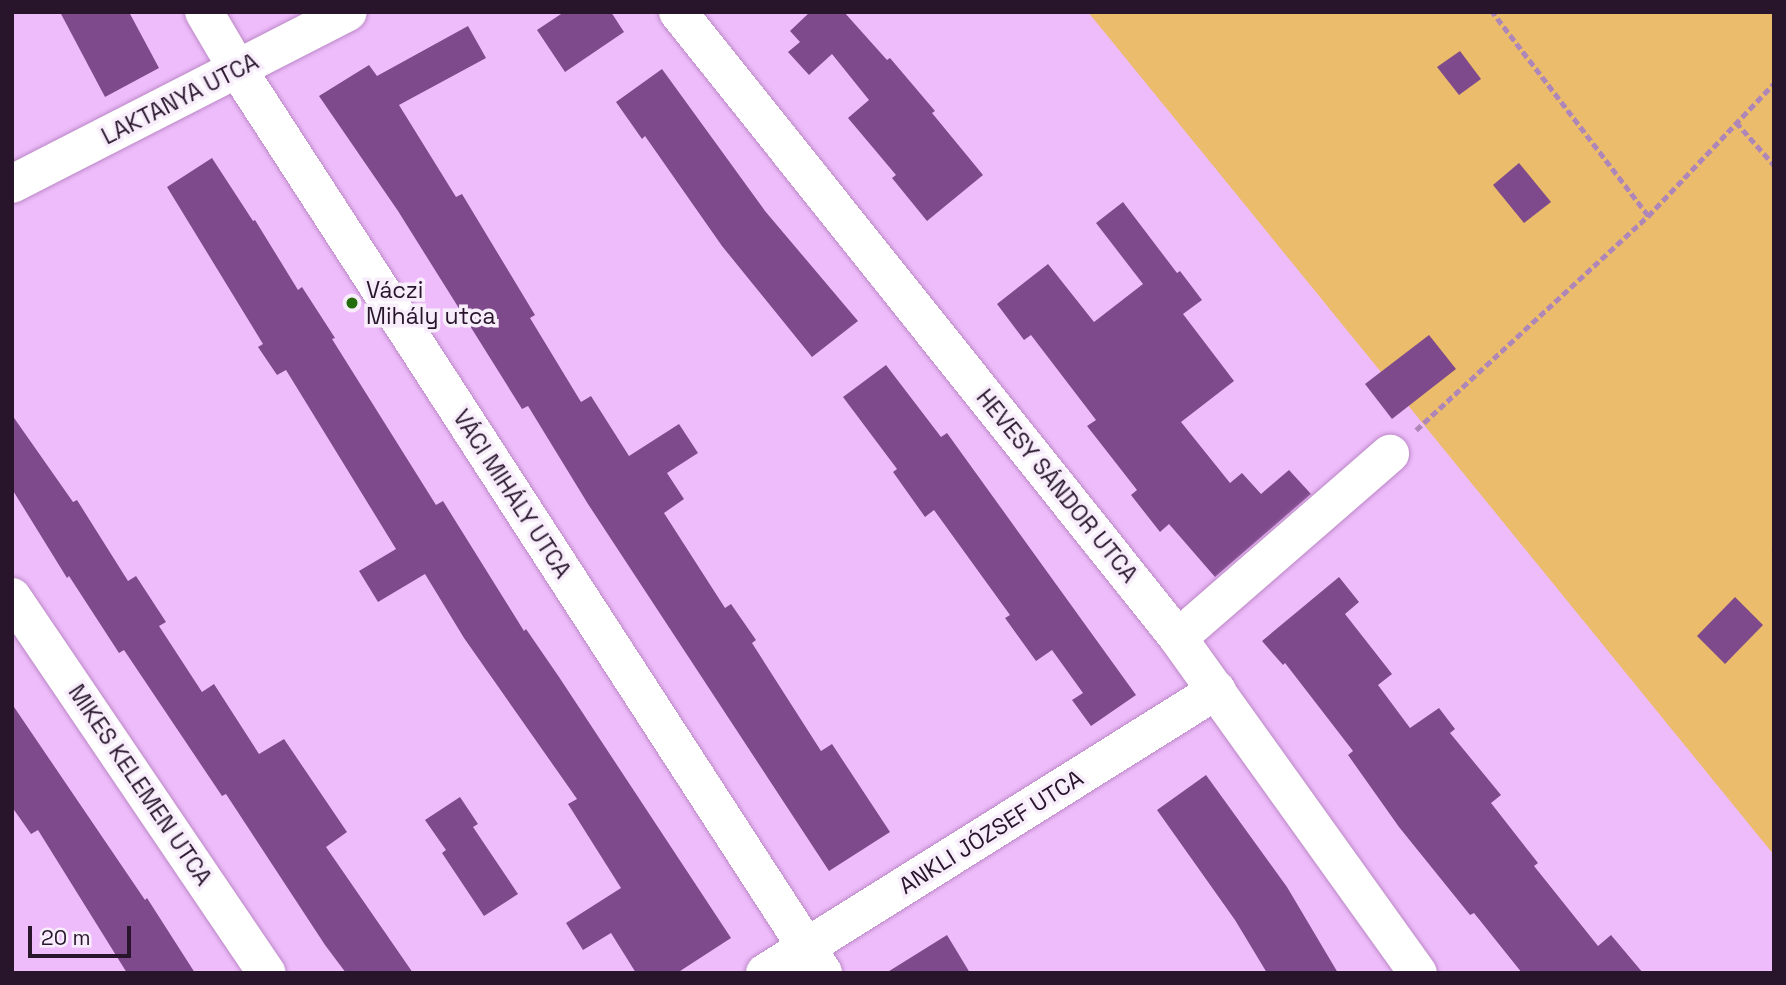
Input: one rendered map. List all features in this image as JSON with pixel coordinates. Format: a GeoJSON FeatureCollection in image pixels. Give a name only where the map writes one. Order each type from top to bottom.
{"type":"FeatureCollection","features":[{"type":"Feature","properties":{"kind":"street","name":"VÁCI MIHÁLY UTCA"},"geometry":{"type":"LineString","coordinates":[[204,12],[238,70],[814,960]]}},
{"type":"Feature","properties":{"kind":"street","name":"LAKTANYA UTCA"},"geometry":{"type":"LineString","coordinates":[[12,184],[348,12]]}},
{"type":"Feature","properties":{"kind":"street","name":"HEVESY SÁNDOR UTCA"},"geometry":{"type":"LineString","coordinates":[[678,12],[1178,638],[1418,973]]}},
{"type":"Feature","properties":{"kind":"street"},"geometry":{"type":"LineString","coordinates":[[1178,638],[1390,454]]}},
{"type":"Feature","properties":{"kind":"street","name":"MIKES KELEMEN UTCA"},"geometry":{"type":"LineString","coordinates":[[12,597],[267,973]]}},
{"type":"Feature","properties":{"kind":"street","name":"ANKLI JÓZSEF UTCA"},"geometry":{"type":"LineString","coordinates":[[765,973],[814,960],[1217,690]]}},
{"type":"Feature","properties":{"kind":"path"},"geometry":{"type":"LineString","coordinates":[[1492,12],[1648,216]]}},
{"type":"Feature","properties":{"kind":"path"},"geometry":{"type":"LineString","coordinates":[[1390,454],[1648,216],[1774,83]]}},
{"type":"Feature","properties":{"kind":"path"},"geometry":{"type":"LineString","coordinates":[[1736,122],[1774,165]]}},
{"type":"Feature","properties":{"kind":"shaded area"},"geometry":{"type":"Polygon","coordinates":[[[1088,12],[1774,12],[1774,855],[1088,12]]]}},
{"type":"Feature","properties":{"kind":"building"},"geometry":{"type":"Polygon","coordinates":[[[60,12],[129,12],[159,68],[105,97],[60,12]]]}},
{"type":"Feature","properties":{"kind":"building"},"geometry":{"type":"Polygon","coordinates":[[[564,12],[611,12],[624,32],[565,72],[537,30],[564,12]]]}},
{"type":"Feature","properties":{"kind":"building"},"geometry":{"type":"Polygon","coordinates":[[[810,12],[844,12],[887,60],[890,58],[935,111],[932,113],[983,175],[927,221],[892,178],[896,175],[848,118],[869,100],[832,54],[809,75],[788,52],[800,42],[790,31],[810,12]]]}},
{"type":"Feature","properties":{"kind":"building"},"geometry":{"type":"Polygon","coordinates":[[[468,26],[486,58],[399,105],[456,197],[462,194],[535,315],[530,318],[581,402],[591,396],[629,456],[679,424],[698,453],[667,473],[684,499],[664,513],[725,608],[731,604],[756,640],[752,643],[821,751],[832,744],[890,832],[829,871],[588,504],[528,406],[522,409],[398,211],[319,96],[369,65],[377,76],[468,26]]]}},
{"type":"Feature","properties":{"kind":"building"},"geometry":{"type":"Polygon","coordinates":[[[1460,51],[1481,79],[1459,95],[1437,67],[1460,51]]]}},
{"type":"Feature","properties":{"kind":"building"},"geometry":{"type":"Polygon","coordinates":[[[662,69],[765,211],[858,321],[812,357],[722,246],[645,136],[642,139],[616,102],[662,69]]]}},
{"type":"Feature","properties":{"kind":"building"},"geometry":{"type":"Polygon","coordinates":[[[212,158],[253,221],[255,220],[298,290],[302,287],[335,338],[332,339],[436,505],[443,501],[524,631],[526,629],[559,677],[731,938],[677,973],[636,973],[611,933],[583,950],[566,923],[621,888],[568,804],[577,799],[464,638],[425,574],[378,602],[359,571],[396,549],[286,370],[277,375],[258,347],[263,344],[167,187],[212,158]]]}},
{"type":"Feature","properties":{"kind":"building"},"geometry":{"type":"Polygon","coordinates":[[[1519,163],[1551,202],[1524,223],[1493,185],[1519,163]]]}},
{"type":"Feature","properties":{"kind":"building"},"geometry":{"type":"Polygon","coordinates":[[[1123,202],[1177,273],[1180,271],[1202,300],[1183,314],[1234,381],[1181,422],[1230,483],[1242,473],[1261,494],[1289,470],[1311,494],[1215,577],[1169,524],[1160,532],[1131,495],[1137,490],[1087,426],[1096,420],[1031,335],[1024,340],[997,304],[1048,264],[1094,322],[1143,284],[1096,223],[1123,202]]]}},
{"type":"Feature","properties":{"kind":"building"},"geometry":{"type":"Polygon","coordinates":[[[1429,335],[1456,369],[1392,419],[1365,384],[1429,335]]]}},
{"type":"Feature","properties":{"kind":"building"},"geometry":{"type":"Polygon","coordinates":[[[886,365],[941,437],[947,433],[1136,695],[1091,726],[1072,700],[1083,693],[1052,650],[1036,661],[1005,618],[1010,615],[934,510],[925,517],[893,472],[897,469],[843,397],[886,365]]]}},
{"type":"Feature","properties":{"kind":"building"},"geometry":{"type":"Polygon","coordinates":[[[12,415],[73,502],[77,500],[128,581],[136,576],[166,622],[159,626],[202,692],[214,684],[259,754],[284,739],[347,832],[326,847],[413,973],[346,973],[325,945],[226,794],[222,796],[124,650],[119,653],[69,576],[67,578],[12,489],[12,415]]]}},
{"type":"Feature","properties":{"kind":"building"},"geometry":{"type":"Polygon","coordinates":[[[1339,577],[1359,602],[1345,614],[1392,674],[1378,685],[1410,728],[1439,708],[1455,729],[1450,733],[1501,795],[1491,803],[1538,863],[1534,866],[1598,946],[1611,935],[1643,973],[1522,973],[1474,913],[1470,915],[1399,827],[1348,755],[1353,751],[1285,663],[1283,665],[1262,641],[1339,577]]]}},
{"type":"Feature","properties":{"kind":"building"},"geometry":{"type":"Polygon","coordinates":[[[1735,597],[1763,625],[1725,664],[1697,636],[1735,597]]]}},
{"type":"Feature","properties":{"kind":"building"},"geometry":{"type":"Polygon","coordinates":[[[12,704],[145,900],[147,898],[195,973],[127,973],[38,830],[31,834],[12,807],[12,704]]]}},
{"type":"Feature","properties":{"kind":"building"},"geometry":{"type":"Polygon","coordinates":[[[1206,775],[1287,887],[1338,973],[1267,973],[1235,920],[1157,810],[1206,775]]]}},
{"type":"Feature","properties":{"kind":"building"},"geometry":{"type":"Polygon","coordinates":[[[460,797],[478,824],[473,827],[518,894],[484,916],[442,853],[446,850],[425,820],[460,797]]]}},
{"type":"Feature","properties":{"kind":"building"},"geometry":{"type":"Polygon","coordinates":[[[947,935],[970,973],[886,973],[947,935]]]}},
{"type":"Feature","properties":{"kind":"place","name":"Váczi Mihály utca"},"geometry":{"type":"Point","coordinates":[352,303]}}]}
